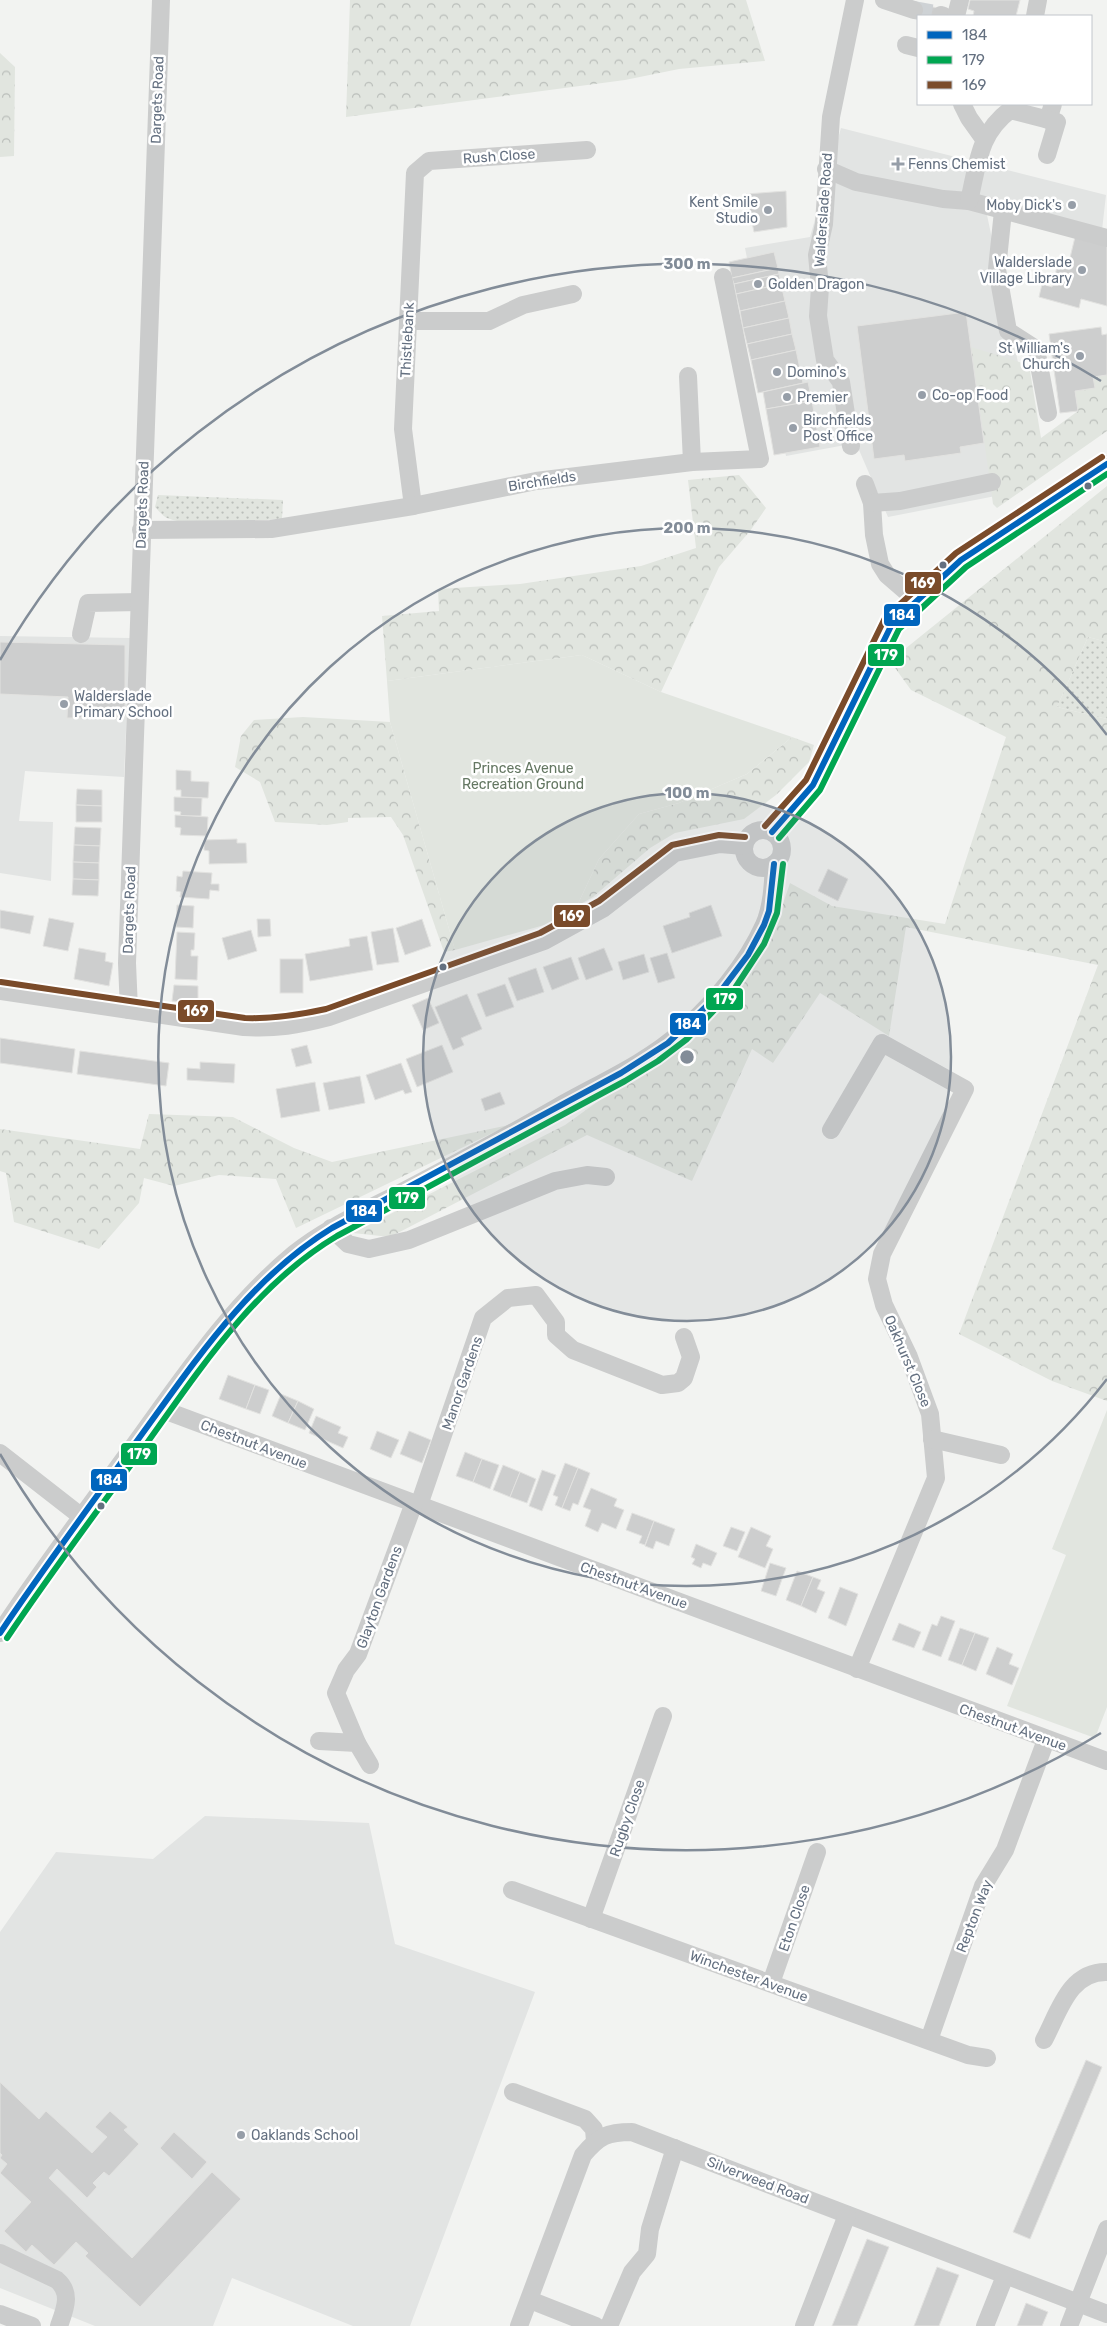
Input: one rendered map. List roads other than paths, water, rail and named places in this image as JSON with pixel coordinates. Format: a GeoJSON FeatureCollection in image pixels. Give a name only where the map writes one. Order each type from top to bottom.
{"type":"FeatureCollection","features":[{"type":"Feature","properties":{"kind":"street","name":"Dargets Road"},"geometry":{"type":"LineString","coordinates":[[129,1010],[127,963],[161,0]]}},
{"type":"Feature","properties":{"kind":"street","name":"Walderslade Road"},"geometry":{"type":"LineString","coordinates":[[850,446],[841,382],[825,360],[818,316],[820,287],[817,255],[824,224],[826,169],[831,117],[855,0]]}},
{"type":"Feature","properties":{"kind":"street"},"geometry":{"type":"LineString","coordinates":[[884,0],[914,10]]}},
{"type":"Feature","properties":{"kind":"street"},"geometry":{"type":"LineString","coordinates":[[948,15],[960,0]]}},
{"type":"Feature","properties":{"kind":"street"},"geometry":{"type":"LineString","coordinates":[[1035,15],[1038,0]]}},
{"type":"Feature","properties":{"kind":"street"},"geometry":{"type":"LineString","coordinates":[[962,105],[984,139]]}},
{"type":"Feature","properties":{"kind":"street"},"geometry":{"type":"LineString","coordinates":[[970,201],[984,139],[996,121],[1010,110],[1051,112],[1057,122],[1047,155]]}},
{"type":"Feature","properties":{"kind":"street","name":"Rush Close"},"geometry":{"type":"LineString","coordinates":[[415,173],[430,161],[587,150]]}},
{"type":"Feature","properties":{"kind":"street"},"geometry":{"type":"LineString","coordinates":[[826,169],[856,182],[943,199],[970,201],[1107,238]]}},
{"type":"Feature","properties":{"kind":"street","name":"Thistlebank"},"geometry":{"type":"LineString","coordinates":[[413,506],[403,429],[415,173]]}},
{"type":"Feature","properties":{"kind":"street"},"geometry":{"type":"LineString","coordinates":[[1003,210],[997,269],[1008,331],[1036,349],[1048,413]]}},
{"type":"Feature","properties":{"kind":"street","name":"Birchfields"},"geometry":{"type":"LineString","coordinates":[[141,530],[272,529],[413,506],[536,481],[692,462],[760,459],[723,277]]}},
{"type":"Feature","properties":{"kind":"street"},"geometry":{"type":"LineString","coordinates":[[408,321],[488,320],[523,304],[573,294]]}},
{"type":"Feature","properties":{"kind":"street"},"geometry":{"type":"LineString","coordinates":[[688,376],[692,462]]}},
{"type":"Feature","properties":{"kind":"street"},"geometry":{"type":"LineString","coordinates":[[772,832],[813,785],[892,624],[961,560],[1107,464]]}},
{"type":"Feature","properties":{"kind":"street"},"geometry":{"type":"LineString","coordinates":[[872,503],[900,501],[992,482]]}},
{"type":"Feature","properties":{"kind":"street"},"geometry":{"type":"LineString","coordinates":[[865,484],[872,503],[874,535],[880,564],[887,575],[916,600]]}},
{"type":"Feature","properties":{"kind":"street"},"geometry":{"type":"LineString","coordinates":[[81,634],[88,603],[139,602]]}},
{"type":"Feature","properties":{"kind":"street"},"geometry":{"type":"LineString","coordinates":[[760,830],[772,832],[782,848],[781,854],[774,864],[768,867],[756,867],[746,858],[744,846],[749,835],[760,830]]}},
{"type":"Feature","properties":{"kind":"street"},"geometry":{"type":"LineString","coordinates":[[0,991],[244,1028],[273,1029],[329,1017],[544,941],[604,908],[676,853],[720,844],[744,846]]}},
{"type":"Feature","properties":{"kind":"street"},"geometry":{"type":"LineString","coordinates":[[0,1633],[211,1341],[248,1298],[294,1254],[331,1228],[459,1162],[602,1082],[662,1047],[682,1032],[726,985],[748,955],[765,923],[772,888],[774,864]]}},
{"type":"Feature","properties":{"kind":"street","name":"Oakhurst Close"},"geometry":{"type":"LineString","coordinates":[[831,1130],[882,1043],[966,1089],[882,1254],[877,1279],[884,1306],[909,1357],[930,1414],[936,1478],[857,1669]]}},
{"type":"Feature","properties":{"kind":"street"},"geometry":{"type":"LineString","coordinates":[[331,1228],[348,1244],[369,1249],[409,1240],[555,1181],[586,1175],[606,1178]]}},
{"type":"Feature","properties":{"kind":"street","name":"Manor Gardens"},"geometry":{"type":"LineString","coordinates":[[417,1504],[483,1318],[508,1298],[536,1295],[556,1322],[556,1335],[573,1350],[662,1385],[678,1383],[684,1378],[691,1357],[684,1337]]}},
{"type":"Feature","properties":{"kind":"street","name":"Chestnut Avenue"},"geometry":{"type":"LineString","coordinates":[[161,1409],[1046,1740],[1107,1761]]}},
{"type":"Feature","properties":{"kind":"street"},"geometry":{"type":"LineString","coordinates":[[932,1439],[1001,1455]]}},
{"type":"Feature","properties":{"kind":"street"},"geometry":{"type":"LineString","coordinates":[[0,1453],[82,1517]]}},
{"type":"Feature","properties":{"kind":"street","name":"Glayton Gardens"},"geometry":{"type":"LineString","coordinates":[[370,1765],[357,1743],[336,1693],[346,1670],[358,1654],[417,1504]]}},
{"type":"Feature","properties":{"kind":"street","name":"Rugby Close"},"geometry":{"type":"LineString","coordinates":[[591,1919],[663,1716]]}},
{"type":"Feature","properties":{"kind":"street","name":"Repton Way"},"geometry":{"type":"LineString","coordinates":[[929,2040],[983,1886],[1005,1850],[1046,1740]]}},
{"type":"Feature","properties":{"kind":"street"},"geometry":{"type":"LineString","coordinates":[[319,1742],[357,1743]]}},
{"type":"Feature","properties":{"kind":"street","name":"Eton Close"},"geometry":{"type":"LineString","coordinates":[[771,1984],[817,1852]]}},
{"type":"Feature","properties":{"kind":"street","name":"Winchester Avenue"},"geometry":{"type":"LineString","coordinates":[[512,1890],[968,2055],[987,2058]]}},
{"type":"Feature","properties":{"kind":"street"},"geometry":{"type":"LineString","coordinates":[[1044,2040],[1070,1989],[1080,1978],[1097,1972],[1107,1972]]}},
{"type":"Feature","properties":{"kind":"street"},"geometry":{"type":"LineString","coordinates":[[513,2092],[585,2119],[594,2129],[595,2141],[583,2156],[520,2326]]}},
{"type":"Feature","properties":{"kind":"street","name":"Silverweed Road"},"geometry":{"type":"LineString","coordinates":[[595,2141],[613,2132],[632,2132],[1107,2314]]}},
{"type":"Feature","properties":{"kind":"street"},"geometry":{"type":"LineString","coordinates":[[610,2326],[632,2272],[647,2254],[650,2229],[675,2148]]}},
{"type":"Feature","properties":{"kind":"street"},"geometry":{"type":"LineString","coordinates":[[804,2326],[847,2215]]}},
{"type":"Feature","properties":{"kind":"street"},"geometry":{"type":"LineString","coordinates":[[1069,2326],[1107,2229]]}},
{"type":"Feature","properties":{"kind":"street"},"geometry":{"type":"LineString","coordinates":[[0,2253],[57,2280],[64,2286],[67,2294],[59,2326]]}},
{"type":"Feature","properties":{"kind":"street"},"geometry":{"type":"LineString","coordinates":[[985,2326],[1005,2276]]}},
{"type":"Feature","properties":{"kind":"street"},"geometry":{"type":"LineString","coordinates":[[530,2300],[596,2326]]}},
{"type":"Feature","properties":{"kind":"street"},"geometry":{"type":"LineString","coordinates":[[0,2314],[32,2326]]}},
{"type":"Feature","properties":{"kind":"tunnel"},"geometry":{"type":"LineString","coordinates":[[914,10],[941,15]]}},
{"type":"Feature","properties":{"kind":"place","name":"Fenns Chemist"},"geometry":{"type":"Point","coordinates":[898,164]}},
{"type":"Feature","properties":{"kind":"place","name":"Moby Dick's"},"geometry":{"type":"Point","coordinates":[1072,205]}},
{"type":"Feature","properties":{"kind":"place","name":"Kent Smile Studio"},"geometry":{"type":"Point","coordinates":[768,210]}},
{"type":"Feature","properties":{"kind":"place","name":"Walderslade Village Library"},"geometry":{"type":"Point","coordinates":[1082,270]}},
{"type":"Feature","properties":{"kind":"place","name":"Golden Dragon"},"geometry":{"type":"Point","coordinates":[758,284]}},
{"type":"Feature","properties":{"kind":"place","name":"St William's Church"},"geometry":{"type":"Point","coordinates":[1080,356]}},
{"type":"Feature","properties":{"kind":"place","name":"Domino's"},"geometry":{"type":"Point","coordinates":[777,372]}},
{"type":"Feature","properties":{"kind":"place","name":"Co-op Food"},"geometry":{"type":"Point","coordinates":[922,395]}},
{"type":"Feature","properties":{"kind":"place","name":"Premier"},"geometry":{"type":"Point","coordinates":[787,397]}},
{"type":"Feature","properties":{"kind":"place","name":"Birchfields Post Office"},"geometry":{"type":"Point","coordinates":[793,428]}},
{"type":"Feature","properties":{"kind":"place","name":"Walderslade Primary School"},"geometry":{"type":"Point","coordinates":[64,704]}},
{"type":"Feature","properties":{"kind":"place","name":"Oaklands School"},"geometry":{"type":"Point","coordinates":[241,2135]}},
{"type":"Feature","properties":{"kind":"park label","name":"Princes Avenue Recreation Ground"},"geometry":{"type":"Point","coordinates":[523,776]}}]}
